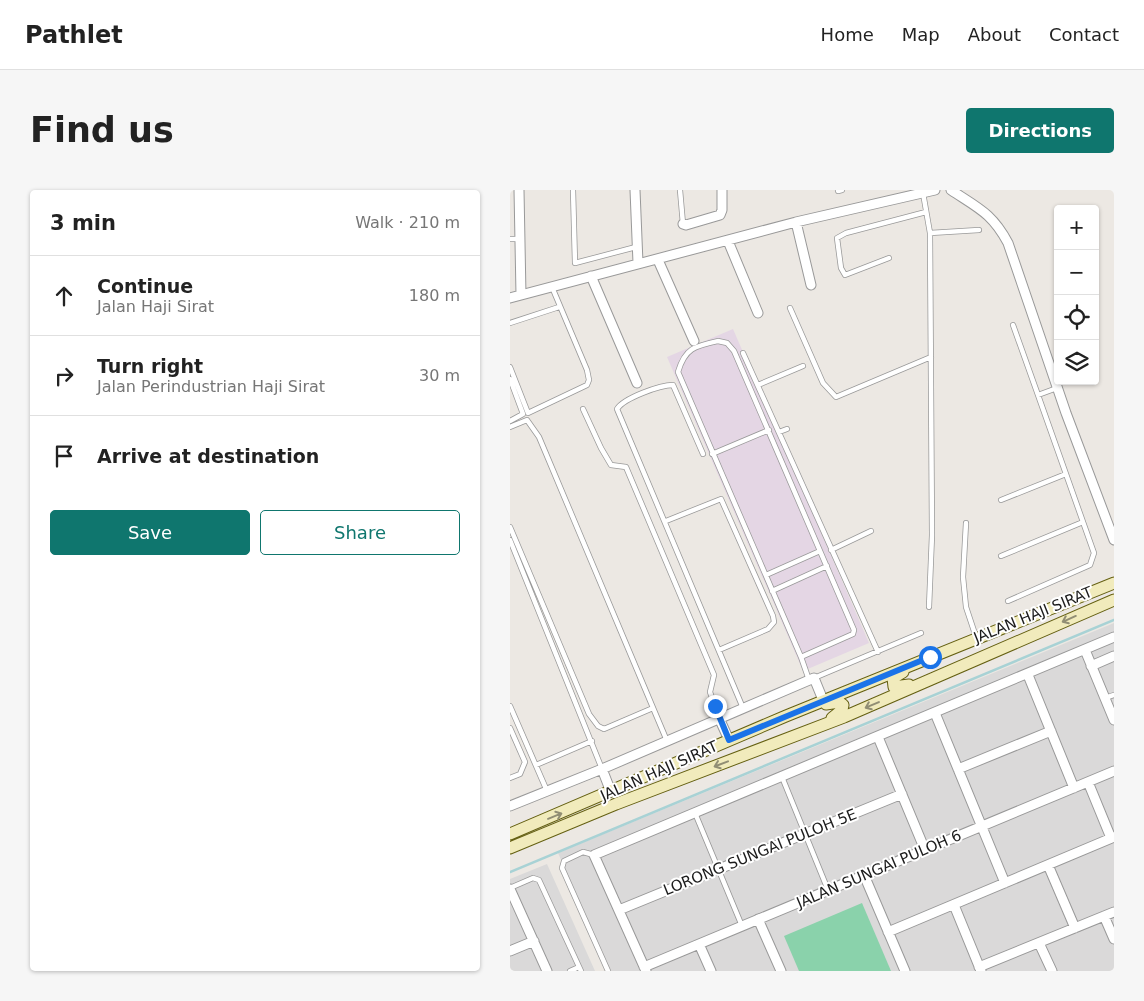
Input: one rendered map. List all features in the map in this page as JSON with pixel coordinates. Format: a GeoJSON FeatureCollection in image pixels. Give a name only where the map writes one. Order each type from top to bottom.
{"type":"FeatureCollection","features":[{"type":"Feature","properties":{"kind":"main road","name":"JALAN HAJI SIRAT"},"geometry":{"type":"LineString","coordinates":[[510,834],[823,700],[1114,583]]}},
{"type":"Feature","properties":{"kind":"main road","name":"JALAN HAJI SIRAT"},"geometry":{"type":"LineString","coordinates":[[510,848],[624,801],[811,730],[1114,600]]}},
{"type":"Feature","properties":{"kind":"main road"},"geometry":{"type":"LineString","coordinates":[[930,657],[893,678],[892,685],[900,687],[942,675]]}},
{"type":"Feature","properties":{"kind":"main road"},"geometry":{"type":"LineString","coordinates":[[786,716],[831,703],[839,702],[844,705],[838,715],[811,730]]}},
{"type":"Feature","properties":{"kind":"street"},"geometry":{"type":"LineString","coordinates":[[519,190],[515,239],[521,295]]}},
{"type":"Feature","properties":{"kind":"street"},"geometry":{"type":"LineString","coordinates":[[634,190],[638,263]]}},
{"type":"Feature","properties":{"kind":"street"},"geometry":{"type":"LineString","coordinates":[[683,224],[686,226],[720,216],[722,210],[722,190]]}},
{"type":"Feature","properties":{"kind":"street"},"geometry":{"type":"LineString","coordinates":[[510,298],[796,222],[935,190]]}},
{"type":"Feature","properties":{"kind":"street"},"geometry":{"type":"LineString","coordinates":[[951,190],[992,217],[1008,243],[1057,388],[1114,540]]}},
{"type":"Feature","properties":{"kind":"street"},"geometry":{"type":"LineString","coordinates":[[796,222],[811,285]]}},
{"type":"Feature","properties":{"kind":"street"},"geometry":{"type":"LineString","coordinates":[[728,241],[758,313]]}},
{"type":"Feature","properties":{"kind":"street"},"geometry":{"type":"LineString","coordinates":[[658,260],[694,340]]}},
{"type":"Feature","properties":{"kind":"street"},"geometry":{"type":"LineString","coordinates":[[591,276],[637,383]]}},
{"type":"Feature","properties":{"kind":"street"},"geometry":{"type":"LineString","coordinates":[[645,970],[594,854],[1114,638]]}},
{"type":"Feature","properties":{"kind":"street"},"geometry":{"type":"LineString","coordinates":[[1085,650],[1091,666],[1110,696],[1114,720]]}},
{"type":"Feature","properties":{"kind":"street"},"geometry":{"type":"LineString","coordinates":[[1091,666],[1114,656]]}},
{"type":"Feature","properties":{"kind":"street"},"geometry":{"type":"LineString","coordinates":[[1028,675],[1074,788]]}},
{"type":"Feature","properties":{"kind":"street"},"geometry":{"type":"LineString","coordinates":[[510,806],[602,769],[812,679],[823,700]]}},
{"type":"Feature","properties":{"kind":"street"},"geometry":{"type":"LineString","coordinates":[[935,713],[1005,883]]}},
{"type":"Feature","properties":{"kind":"street"},"geometry":{"type":"LineString","coordinates":[[719,718],[729,740]]}},
{"type":"Feature","properties":{"kind":"street"},"geometry":{"type":"LineString","coordinates":[[958,769],[1051,731]]}},
{"type":"Feature","properties":{"kind":"street"},"geometry":{"type":"LineString","coordinates":[[878,737],[925,850]]}},
{"type":"Feature","properties":{"kind":"street"},"geometry":{"type":"LineString","coordinates":[[602,769],[611,792]]}},
{"type":"Feature","properties":{"kind":"street","name":"JALAN SUNGAI PULOH 6"},"geometry":{"type":"LineString","coordinates":[[645,970],[699,944],[1114,771]]}},
{"type":"Feature","properties":{"kind":"street"},"geometry":{"type":"LineString","coordinates":[[888,932],[1113,838],[1088,782]]}},
{"type":"Feature","properties":{"kind":"street","name":"LORONG SUNGAI PULOH 5E"},"geometry":{"type":"LineString","coordinates":[[619,910],[902,794]]}},
{"type":"Feature","properties":{"kind":"street"},"geometry":{"type":"LineString","coordinates":[[1048,865],[1075,928]]}},
{"type":"Feature","properties":{"kind":"street"},"geometry":{"type":"LineString","coordinates":[[864,875],[905,971]]}},
{"type":"Feature","properties":{"kind":"street"},"geometry":{"type":"LineString","coordinates":[[510,889],[547,971]]}},
{"type":"Feature","properties":{"kind":"street"},"geometry":{"type":"LineString","coordinates":[[954,904],[980,969],[1039,942],[1114,912]]}},
{"type":"Feature","properties":{"kind":"street"},"geometry":{"type":"LineString","coordinates":[[1104,916],[1114,939]]}},
{"type":"Feature","properties":{"kind":"street"},"geometry":{"type":"LineString","coordinates":[[758,919],[781,971]]}},
{"type":"Feature","properties":{"kind":"street"},"geometry":{"type":"LineString","coordinates":[[510,951],[534,941]]}},
{"type":"Feature","properties":{"kind":"street"},"geometry":{"type":"LineString","coordinates":[[1039,942],[1052,971]]}},
{"type":"Feature","properties":{"kind":"street"},"geometry":{"type":"LineString","coordinates":[[699,944],[711,971]]}},
{"type":"Feature","properties":{"kind":"lane"},"geometry":{"type":"LineString","coordinates":[[573,190],[575,263],[636,247]]}},
{"type":"Feature","properties":{"kind":"lane"},"geometry":{"type":"LineString","coordinates":[[680,190],[683,224]]}},
{"type":"Feature","properties":{"kind":"lane"},"geometry":{"type":"LineString","coordinates":[[922,193],[930,233],[932,535],[929,607]]}},
{"type":"Feature","properties":{"kind":"lane"},"geometry":{"type":"LineString","coordinates":[[889,258],[845,275],[841,268],[837,238],[846,232],[926,212]]}},
{"type":"Feature","properties":{"kind":"lane"},"geometry":{"type":"LineString","coordinates":[[930,233],[979,230]]}},
{"type":"Feature","properties":{"kind":"lane"},"geometry":{"type":"LineString","coordinates":[[510,367],[528,413],[587,384],[589,380],[587,370],[552,287]]}},
{"type":"Feature","properties":{"kind":"lane"},"geometry":{"type":"LineString","coordinates":[[510,323],[559,307]]}},
{"type":"Feature","properties":{"kind":"lane"},"geometry":{"type":"LineString","coordinates":[[790,308],[823,383],[836,397],[930,357]]}},
{"type":"Feature","properties":{"kind":"lane"},"geometry":{"type":"LineString","coordinates":[[1008,601],[1090,565],[1094,553],[1013,325]]}},
{"type":"Feature","properties":{"kind":"lane"},"geometry":{"type":"LineString","coordinates":[[800,657],[840,641],[852,634],[854,630],[734,351],[727,343],[718,341],[690,349],[684,356],[678,372],[800,657],[812,679],[921,634]]}},
{"type":"Feature","properties":{"kind":"lane"},"geometry":{"type":"LineString","coordinates":[[743,353],[878,652]]}},
{"type":"Feature","properties":{"kind":"lane"},"geometry":{"type":"LineString","coordinates":[[758,385],[803,366]]}},
{"type":"Feature","properties":{"kind":"lane"},"geometry":{"type":"LineString","coordinates":[[510,380],[523,414],[510,421]]}},
{"type":"Feature","properties":{"kind":"lane"},"geometry":{"type":"LineString","coordinates":[[703,454],[673,384],[650,390],[622,403],[618,409],[743,708]]}},
{"type":"Feature","properties":{"kind":"lane"},"geometry":{"type":"LineString","coordinates":[[1038,395],[1057,388]]}},
{"type":"Feature","properties":{"kind":"lane"},"geometry":{"type":"LineString","coordinates":[[583,409],[600,448],[611,465],[626,466],[714,676],[710,692],[719,718]]}},
{"type":"Feature","properties":{"kind":"lane"},"geometry":{"type":"LineString","coordinates":[[510,427],[528,420],[536,432],[667,741]]}},
{"type":"Feature","properties":{"kind":"lane"},"geometry":{"type":"LineString","coordinates":[[779,432],[787,429]]}},
{"type":"Feature","properties":{"kind":"lane"},"geometry":{"type":"LineString","coordinates":[[712,454],[769,430]]}},
{"type":"Feature","properties":{"kind":"lane"},"geometry":{"type":"LineString","coordinates":[[1001,500],[1066,474]]}},
{"type":"Feature","properties":{"kind":"lane"},"geometry":{"type":"LineString","coordinates":[[666,521],[721,499],[773,616],[774,622],[768,629],[719,650]]}},
{"type":"Feature","properties":{"kind":"lane"},"geometry":{"type":"LineString","coordinates":[[1001,556],[1083,522]]}},
{"type":"Feature","properties":{"kind":"lane"},"geometry":{"type":"LineString","coordinates":[[966,523],[963,577],[966,607],[976,638]]}},
{"type":"Feature","properties":{"kind":"lane"},"geometry":{"type":"LineString","coordinates":[[510,527],[589,714],[598,726],[604,729],[653,708]]}},
{"type":"Feature","properties":{"kind":"lane"},"geometry":{"type":"LineString","coordinates":[[831,550],[871,531]]}},
{"type":"Feature","properties":{"kind":"lane"},"geometry":{"type":"LineString","coordinates":[[510,540],[602,769]]}},
{"type":"Feature","properties":{"kind":"lane"},"geometry":{"type":"LineString","coordinates":[[766,575],[820,550]]}},
{"type":"Feature","properties":{"kind":"lane"},"geometry":{"type":"LineString","coordinates":[[772,591],[826,566]]}},
{"type":"Feature","properties":{"kind":"lane"},"geometry":{"type":"LineString","coordinates":[[510,706],[547,791]]}},
{"type":"Feature","properties":{"kind":"lane"},"geometry":{"type":"LineString","coordinates":[[510,728],[525,762],[520,774],[510,778]]}},
{"type":"Feature","properties":{"kind":"lane"},"geometry":{"type":"LineString","coordinates":[[536,765],[592,741]]}},
{"type":"Feature","properties":{"kind":"lane"},"geometry":{"type":"LineString","coordinates":[[782,777],[828,890]]}},
{"type":"Feature","properties":{"kind":"lane"},"geometry":{"type":"LineString","coordinates":[[695,813],[742,926]]}},
{"type":"Feature","properties":{"kind":"lane"},"geometry":{"type":"LineString","coordinates":[[594,854],[583,852],[564,861],[562,868],[608,971]]}},
{"type":"Feature","properties":{"kind":"lane"},"geometry":{"type":"LineString","coordinates":[[510,889],[533,878],[539,880],[580,969],[570,971]]}},
{"type":"Feature","properties":{"kind":"shaded area"},"geometry":{"type":"Polygon","coordinates":[[[733,329],[869,643],[803,671],[667,357],[733,329]]]}},
{"type":"Feature","properties":{"kind":"shaded area"},"geometry":{"type":"Polygon","coordinates":[[[1114,623],[1114,971],[611,971],[558,853],[1114,623]]]}},
{"type":"Feature","properties":{"kind":"shaded area"},"geometry":{"type":"Polygon","coordinates":[[[547,864],[595,971],[510,971],[510,879],[547,864]]]}},
{"type":"Feature","properties":{"kind":"green space"},"geometry":{"type":"Polygon","coordinates":[[[862,903],[891,971],[799,971],[784,936],[862,903]]]}},
{"type":"Feature","properties":{"kind":"waterway"},"geometry":{"type":"LineString","coordinates":[[510,872],[1114,620]]}},
{"type":"Feature","properties":{"kind":"route"},"geometry":{"type":"LineString","coordinates":[[715,706],[729,740],[930,657]]}}]}
